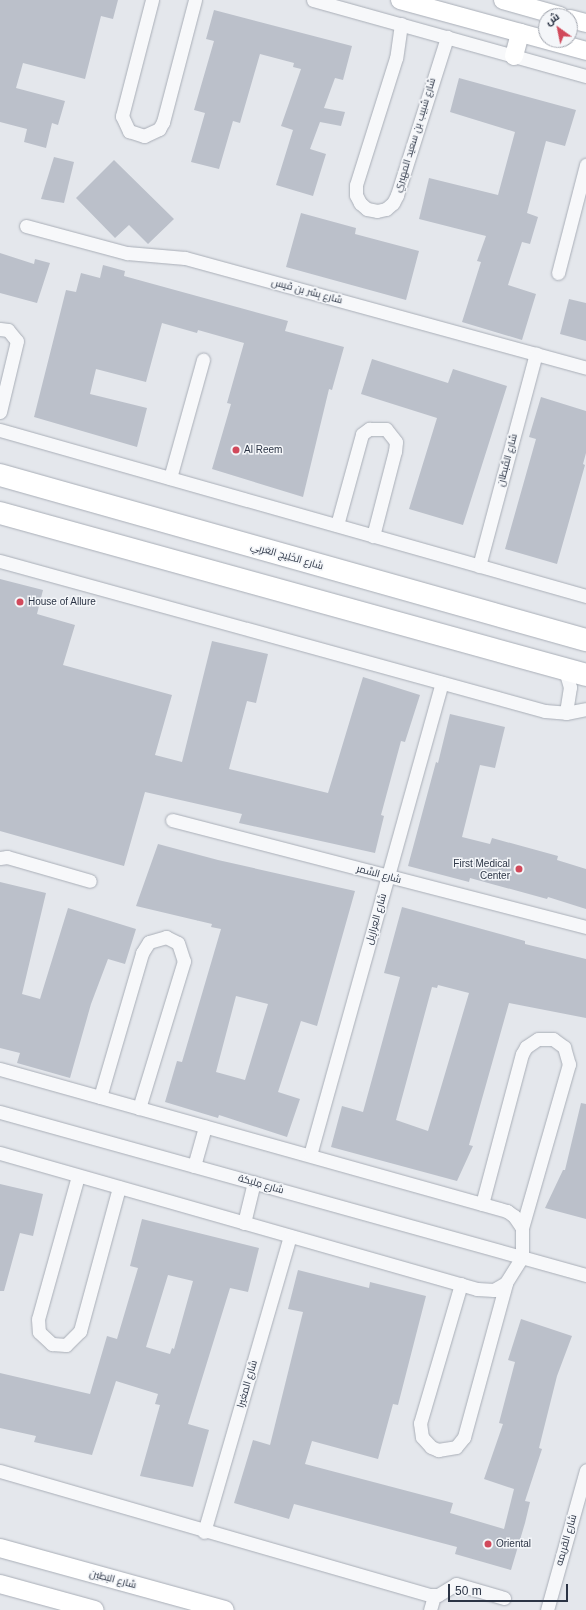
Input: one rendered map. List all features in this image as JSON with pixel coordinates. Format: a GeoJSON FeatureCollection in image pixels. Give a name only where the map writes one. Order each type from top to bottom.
{"type":"FeatureCollection","features":[{"type":"Feature","properties":{"kind":"highway","name":"شارع الخَلِيج العَربِي"},"geometry":{"type":"LineString","coordinates":[[0,475],[582,636]]}},
{"type":"Feature","properties":{"kind":"highway"},"geometry":{"type":"LineString","coordinates":[[0,513],[586,675]]}},
{"type":"Feature","properties":{"kind":"main road"},"geometry":{"type":"LineString","coordinates":[[400,0],[586,52]]}},
{"type":"Feature","properties":{"kind":"main road"},"geometry":{"type":"LineString","coordinates":[[503,0],[538,10]]}},
{"type":"Feature","properties":{"kind":"main road"},"geometry":{"type":"LineString","coordinates":[[514,56],[520,33]]}},
{"type":"Feature","properties":{"kind":"main road","name":"شارع البَطِين"},"geometry":{"type":"LineString","coordinates":[[0,1548],[225,1610]]}},
{"type":"Feature","properties":{"kind":"main road"},"geometry":{"type":"LineString","coordinates":[[0,1584],[95,1610]]}},
{"type":"Feature","properties":{"kind":"street"},"geometry":{"type":"LineString","coordinates":[[152,0],[122,116],[129,131],[144,136],[152,134],[163,122],[195,0]]}},
{"type":"Feature","properties":{"kind":"street"},"geometry":{"type":"LineString","coordinates":[[313,0],[586,76]]}},
{"type":"Feature","properties":{"kind":"street","name":"شارع شبيب بن سعيد المهيري"},"geometry":{"type":"LineString","coordinates":[[401,24],[396,58],[356,185],[356,195],[360,203],[367,209],[377,211],[386,209],[393,203],[397,195],[447,37]]}},
{"type":"Feature","properties":{"kind":"street"},"geometry":{"type":"LineString","coordinates":[[558,273],[586,166]]}},
{"type":"Feature","properties":{"kind":"street","name":"شارع بِشر بن قَيس"},"geometry":{"type":"LineString","coordinates":[[26,226],[127,253],[185,258],[586,368]]}},
{"type":"Feature","properties":{"kind":"street"},"geometry":{"type":"LineString","coordinates":[[0,329],[8,330],[17,341],[0,412]]}},
{"type":"Feature","properties":{"kind":"street","name":"شارع القُبطان"},"geometry":{"type":"LineString","coordinates":[[479,566],[536,354]]}},
{"type":"Feature","properties":{"kind":"street"},"geometry":{"type":"LineString","coordinates":[[170,478],[202,360]]}},
{"type":"Feature","properties":{"kind":"street"},"geometry":{"type":"LineString","coordinates":[[337,525],[362,434],[369,429],[386,429],[396,442],[395,451],[373,536]]}},
{"type":"Feature","properties":{"kind":"street"},"geometry":{"type":"LineString","coordinates":[[0,430],[479,566],[585,593]]}},
{"type":"Feature","properties":{"kind":"street"},"geometry":{"type":"LineString","coordinates":[[0,561],[545,711],[566,713],[585,710]]}},
{"type":"Feature","properties":{"kind":"street"},"geometry":{"type":"LineString","coordinates":[[565,670],[570,687],[566,713]]}},
{"type":"Feature","properties":{"kind":"street","name":"شارع العِرازِيل"},"geometry":{"type":"LineString","coordinates":[[310,1155],[442,683]]}},
{"type":"Feature","properties":{"kind":"street","name":"شارع السَّمر"},"geometry":{"type":"LineString","coordinates":[[172,820],[586,928]]}},
{"type":"Feature","properties":{"kind":"street"},"geometry":{"type":"LineString","coordinates":[[0,858],[7,858],[90,881]]}},
{"type":"Feature","properties":{"kind":"street"},"geometry":{"type":"LineString","coordinates":[[100,1097],[142,953],[149,942],[166,937],[178,943],[184,961],[139,1108]]}},
{"type":"Feature","properties":{"kind":"street"},"geometry":{"type":"LineString","coordinates":[[461,1284],[420,1423],[422,1437],[426,1443],[438,1450],[456,1447],[464,1437],[506,1283],[522,1257],[522,1228],[569,1064],[564,1047],[553,1039],[538,1039],[526,1048],[522,1054],[482,1204]]}},
{"type":"Feature","properties":{"kind":"street"},"geometry":{"type":"LineString","coordinates":[[0,1069],[482,1204],[507,1212],[514,1216],[522,1228]]}},
{"type":"Feature","properties":{"kind":"street","name":"شارع مِليكة"},"geometry":{"type":"LineString","coordinates":[[0,1112],[586,1275]]}},
{"type":"Feature","properties":{"kind":"street"},"geometry":{"type":"LineString","coordinates":[[194,1166],[205,1127]]}},
{"type":"Feature","properties":{"kind":"street"},"geometry":{"type":"LineString","coordinates":[[0,1153],[461,1284],[486,1290],[506,1283]]}},
{"type":"Feature","properties":{"kind":"street"},"geometry":{"type":"LineString","coordinates":[[78,1176],[38,1319],[39,1332],[52,1344],[66,1345],[80,1331],[119,1187]]}},
{"type":"Feature","properties":{"kind":"street"},"geometry":{"type":"LineString","coordinates":[[244,1223],[254,1182]]}},
{"type":"Feature","properties":{"kind":"street","name":"شارع المغيرا"},"geometry":{"type":"LineString","coordinates":[[204,1532],[290,1236]]}},
{"type":"Feature","properties":{"kind":"street","name":"شارع القريمه"},"geometry":{"type":"LineString","coordinates":[[547,1610],[586,1470]]}},
{"type":"Feature","properties":{"kind":"street"},"geometry":{"type":"LineString","coordinates":[[0,1471],[204,1532],[434,1596],[456,1584],[504,1598]]}},
{"type":"Feature","properties":{"kind":"street"},"geometry":{"type":"LineString","coordinates":[[430,1610],[434,1596]]}},
{"type":"Feature","properties":{"kind":"building"},"geometry":{"type":"Polygon","coordinates":[[[0,0],[118,0],[113,19],[101,16],[85,79],[23,63],[16,88],[65,101],[58,125],[52,123],[46,148],[24,142],[27,129],[0,122],[0,0]]]}},
{"type":"Feature","properties":{"kind":"building"},"geometry":{"type":"Polygon","coordinates":[[[214,10],[352,46],[343,80],[335,78],[324,108],[345,112],[341,126],[320,122],[310,149],[326,154],[313,196],[276,185],[293,130],[281,126],[301,69],[293,67],[294,63],[260,54],[240,123],[233,121],[219,169],[191,162],[205,113],[194,110],[214,41],[206,39],[214,10]]]}},
{"type":"Feature","properties":{"kind":"building"},"geometry":{"type":"Polygon","coordinates":[[[459,78],[576,110],[565,146],[546,141],[527,213],[538,217],[530,244],[522,242],[508,285],[536,294],[522,340],[462,322],[481,262],[477,261],[486,236],[419,219],[429,178],[498,195],[515,132],[450,112],[459,78]]]}},
{"type":"Feature","properties":{"kind":"building"},"geometry":{"type":"Polygon","coordinates":[[[54,157],[74,162],[64,203],[41,199],[54,157]]]}},
{"type":"Feature","properties":{"kind":"building"},"geometry":{"type":"Polygon","coordinates":[[[114,160],[174,219],[148,244],[129,225],[115,238],[76,198],[114,160]]]}},
{"type":"Feature","properties":{"kind":"building"},"geometry":{"type":"Polygon","coordinates":[[[301,213],[356,228],[355,234],[419,251],[406,300],[286,267],[301,213]]]}},
{"type":"Feature","properties":{"kind":"building"},"geometry":{"type":"Polygon","coordinates":[[[0,253],[34,264],[35,259],[50,263],[37,303],[0,293],[0,253]]]}},
{"type":"Feature","properties":{"kind":"building"},"geometry":{"type":"Polygon","coordinates":[[[103,265],[125,271],[124,276],[288,321],[285,331],[344,347],[332,390],[329,389],[303,497],[212,469],[231,404],[227,403],[244,343],[198,330],[197,333],[162,323],[146,382],[96,369],[90,394],[147,408],[137,447],[34,417],[66,290],[76,292],[81,273],[100,278],[103,265]]]}},
{"type":"Feature","properties":{"kind":"building"},"geometry":{"type":"Polygon","coordinates":[[[569,299],[586,303],[586,341],[560,334],[569,299]]]}},
{"type":"Feature","properties":{"kind":"building"},"geometry":{"type":"Polygon","coordinates":[[[372,359],[448,383],[453,369],[507,386],[463,525],[409,509],[437,418],[361,394],[372,359]]]}},
{"type":"Feature","properties":{"kind":"building"},"geometry":{"type":"Polygon","coordinates":[[[541,397],[586,411],[586,453],[583,464],[585,465],[557,564],[505,549],[536,439],[529,437],[541,397]]]}},
{"type":"Feature","properties":{"kind":"building"},"geometry":{"type":"Polygon","coordinates":[[[0,579],[43,590],[37,614],[75,625],[63,665],[172,695],[155,755],[182,762],[212,641],[268,654],[256,703],[247,701],[229,769],[328,793],[363,677],[420,695],[405,742],[401,741],[381,815],[384,816],[375,853],[239,823],[242,814],[145,792],[124,866],[0,831],[0,579]]]}},
{"type":"Feature","properties":{"kind":"building"},"geometry":{"type":"Polygon","coordinates":[[[450,714],[505,727],[495,768],[480,765],[462,837],[490,844],[492,838],[558,856],[557,860],[586,869],[586,909],[548,897],[547,899],[470,878],[469,882],[408,866],[436,762],[438,763],[450,714]]]}},
{"type":"Feature","properties":{"kind":"building"},"geometry":{"type":"Polygon","coordinates":[[[158,844],[218,860],[355,891],[317,1026],[301,1021],[278,1092],[300,1099],[287,1137],[219,1115],[218,1118],[165,1102],[177,1061],[182,1062],[221,929],[211,927],[212,924],[136,906],[158,844]],[[236,996],[216,1072],[245,1080],[268,1004],[236,996]]]}},
{"type":"Feature","properties":{"kind":"building"},"geometry":{"type":"Polygon","coordinates":[[[0,882],[46,893],[22,994],[40,999],[68,908],[136,929],[125,964],[108,959],[91,1004],[70,1078],[17,1063],[20,1053],[0,1048],[0,882]]]}},
{"type":"Feature","properties":{"kind":"building"},"geometry":{"type":"Polygon","coordinates":[[[402,907],[525,941],[525,944],[586,959],[586,1018],[509,1003],[469,1145],[473,1146],[457,1181],[331,1147],[342,1106],[363,1112],[400,977],[384,973],[402,907]],[[438,985],[437,988],[432,987],[396,1120],[428,1131],[469,993],[438,985]]]}},
{"type":"Feature","properties":{"kind":"building"},"geometry":{"type":"Polygon","coordinates":[[[581,1103],[586,1104],[586,1219],[545,1208],[563,1170],[565,1170],[581,1103]]]}},
{"type":"Feature","properties":{"kind":"building"},"geometry":{"type":"Polygon","coordinates":[[[0,1184],[43,1194],[33,1236],[20,1233],[4,1291],[0,1291],[0,1184]]]}},
{"type":"Feature","properties":{"kind":"building"},"geometry":{"type":"Polygon","coordinates":[[[142,1219],[259,1248],[248,1292],[230,1288],[188,1424],[209,1430],[193,1487],[140,1476],[160,1405],[155,1404],[158,1394],[116,1381],[92,1455],[34,1442],[36,1436],[0,1428],[0,1373],[90,1394],[107,1336],[117,1339],[138,1268],[130,1266],[142,1219]],[[168,1275],[146,1347],[170,1354],[172,1348],[174,1349],[193,1281],[168,1275]]]}},
{"type":"Feature","properties":{"kind":"building"},"geometry":{"type":"Polygon","coordinates":[[[298,1270],[369,1288],[370,1282],[426,1296],[398,1405],[393,1404],[378,1459],[312,1441],[305,1464],[453,1503],[450,1513],[504,1529],[514,1489],[484,1479],[503,1424],[499,1423],[515,1362],[508,1360],[521,1319],[572,1336],[557,1376],[539,1448],[542,1449],[525,1501],[530,1502],[511,1570],[455,1554],[457,1547],[294,1504],[289,1519],[234,1503],[253,1440],[270,1445],[303,1312],[288,1309],[298,1270]]]}},
{"type":"Feature","properties":{"kind":"place","name":"Al Reem"},"geometry":{"type":"Point","coordinates":[236,450]}},
{"type":"Feature","properties":{"kind":"place","name":"House of Allure"},"geometry":{"type":"Point","coordinates":[20,602]}},
{"type":"Feature","properties":{"kind":"place","name":"First Medical Center"},"geometry":{"type":"Point","coordinates":[519,869]}},
{"type":"Feature","properties":{"kind":"place","name":"Oriental"},"geometry":{"type":"Point","coordinates":[488,1544]}}]}
